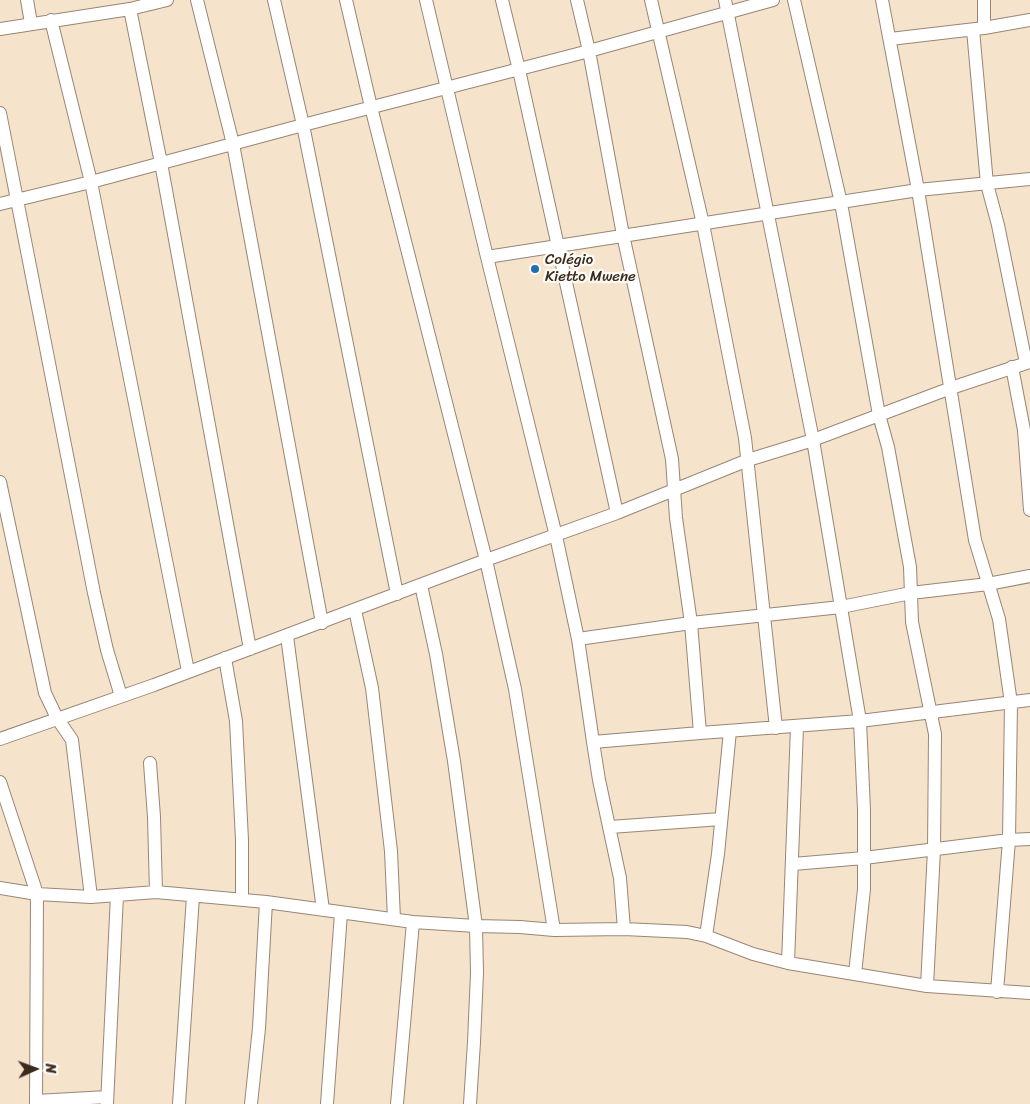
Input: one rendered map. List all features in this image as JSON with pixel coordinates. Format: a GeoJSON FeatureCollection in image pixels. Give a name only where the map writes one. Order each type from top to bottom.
{"type":"FeatureCollection","features":[{"type":"Feature","properties":{"kind":"street"},"geometry":{"type":"LineString","coordinates":[[27,0],[31,23]]}},
{"type":"Feature","properties":{"kind":"street"},"geometry":{"type":"LineString","coordinates":[[0,29],[51,20],[103,6],[130,9],[167,0]]}},
{"type":"Feature","properties":{"kind":"street"},"geometry":{"type":"LineString","coordinates":[[197,0],[232,144],[322,623]]}},
{"type":"Feature","properties":{"kind":"street"},"geometry":{"type":"LineString","coordinates":[[274,0],[303,124],[397,594]]}},
{"type":"Feature","properties":{"kind":"street"},"geometry":{"type":"LineString","coordinates":[[346,0],[371,107],[486,560],[515,688],[554,930]]}},
{"type":"Feature","properties":{"kind":"street"},"geometry":{"type":"LineString","coordinates":[[426,0],[556,536],[578,639],[599,780],[620,878],[624,929]]}},
{"type":"Feature","properties":{"kind":"street"},"geometry":{"type":"LineString","coordinates":[[502,0],[617,513]]}},
{"type":"Feature","properties":{"kind":"street"},"geometry":{"type":"LineString","coordinates":[[577,0],[589,51],[623,235],[672,459],[676,518],[691,623],[700,733]]}},
{"type":"Feature","properties":{"kind":"street"},"geometry":{"type":"LineString","coordinates":[[651,0],[703,224],[746,438],[776,728]]}},
{"type":"Feature","properties":{"kind":"street"},"geometry":{"type":"LineString","coordinates":[[0,204],[91,182],[303,124],[447,89],[589,51],[659,31],[726,6],[773,0]]}},
{"type":"Feature","properties":{"kind":"street"},"geometry":{"type":"LineString","coordinates":[[794,0],[841,203],[879,416],[888,447],[910,567],[912,622],[935,734],[934,850],[927,986]]}},
{"type":"Feature","properties":{"kind":"street"},"geometry":{"type":"LineString","coordinates":[[882,0],[918,190],[975,540],[999,619],[1011,703],[1009,840],[997,992]]}},
{"type":"Feature","properties":{"kind":"street"},"geometry":{"type":"LineString","coordinates":[[0,739],[287,636],[486,560],[556,536],[748,460],[812,440],[951,388],[1028,362],[998,224],[987,184],[979,29],[984,0]]}},
{"type":"Feature","properties":{"kind":"street"},"geometry":{"type":"LineString","coordinates":[[726,6],[812,440],[860,722],[864,810],[864,890],[854,974]]}},
{"type":"Feature","properties":{"kind":"street"},"geometry":{"type":"LineString","coordinates":[[130,9],[162,163],[250,649]]}},
{"type":"Feature","properties":{"kind":"street"},"geometry":{"type":"LineString","coordinates":[[51,20],[91,182],[188,671]]}},
{"type":"Feature","properties":{"kind":"street"},"geometry":{"type":"LineString","coordinates":[[890,39],[979,29],[1030,20]]}},
{"type":"Feature","properties":{"kind":"street"},"geometry":{"type":"LineString","coordinates":[[0,113],[94,593],[106,650],[121,696]]}},
{"type":"Feature","properties":{"kind":"street"},"geometry":{"type":"LineString","coordinates":[[487,256],[918,190],[1030,179]]}},
{"type":"Feature","properties":{"kind":"street"},"geometry":{"type":"LineString","coordinates":[[1012,367],[1024,430],[1030,510]]}},
{"type":"Feature","properties":{"kind":"street"},"geometry":{"type":"LineString","coordinates":[[0,482],[45,692],[57,718],[72,740],[91,897]]}},
{"type":"Feature","properties":{"kind":"street"},"geometry":{"type":"LineString","coordinates":[[578,639],[691,623],[841,607],[911,593],[988,584],[1030,576]]}},
{"type":"Feature","properties":{"kind":"street"},"geometry":{"type":"LineString","coordinates":[[421,585],[436,654],[454,761],[476,926],[477,973],[470,1104]]}},
{"type":"Feature","properties":{"kind":"street"},"geometry":{"type":"LineString","coordinates":[[355,610],[372,688],[391,851],[394,919]]}},
{"type":"Feature","properties":{"kind":"street"},"geometry":{"type":"LineString","coordinates":[[287,636],[323,910]]}},
{"type":"Feature","properties":{"kind":"street"},"geometry":{"type":"LineString","coordinates":[[225,658],[236,721],[242,840],[242,900]]}},
{"type":"Feature","properties":{"kind":"street"},"geometry":{"type":"LineString","coordinates":[[593,742],[860,722],[1030,700]]}},
{"type":"Feature","properties":{"kind":"street"},"geometry":{"type":"LineString","coordinates":[[788,963],[797,727]]}},
{"type":"Feature","properties":{"kind":"street"},"geometry":{"type":"LineString","coordinates":[[706,936],[730,731]]}},
{"type":"Feature","properties":{"kind":"street"},"geometry":{"type":"LineString","coordinates":[[150,763],[156,892]]}},
{"type":"Feature","properties":{"kind":"street"},"geometry":{"type":"LineString","coordinates":[[0,782],[37,894],[36,1103],[107,1101],[117,895]]}},
{"type":"Feature","properties":{"kind":"street"},"geometry":{"type":"LineString","coordinates":[[610,827],[721,819]]}},
{"type":"Feature","properties":{"kind":"street"},"geometry":{"type":"LineString","coordinates":[[792,864],[864,858],[1030,839]]}},
{"type":"Feature","properties":{"kind":"street"},"geometry":{"type":"LineString","coordinates":[[0,888],[37,894],[91,897],[156,892],[266,902],[413,922],[554,930],[624,929],[686,932],[706,936],[753,954],[788,963],[927,986],[1030,993]]}},
{"type":"Feature","properties":{"kind":"street"},"geometry":{"type":"LineString","coordinates":[[179,1104],[193,896]]}},
{"type":"Feature","properties":{"kind":"street"},"geometry":{"type":"LineString","coordinates":[[251,1104],[259,1028],[266,902]]}},
{"type":"Feature","properties":{"kind":"street"},"geometry":{"type":"LineString","coordinates":[[326,1104],[341,913]]}},
{"type":"Feature","properties":{"kind":"street"},"geometry":{"type":"LineString","coordinates":[[397,1104],[413,922]]}},
{"type":"Feature","properties":{"kind":"place","name":"Colégio Kietto Mwene"},"geometry":{"type":"Point","coordinates":[535,269]}}]}
